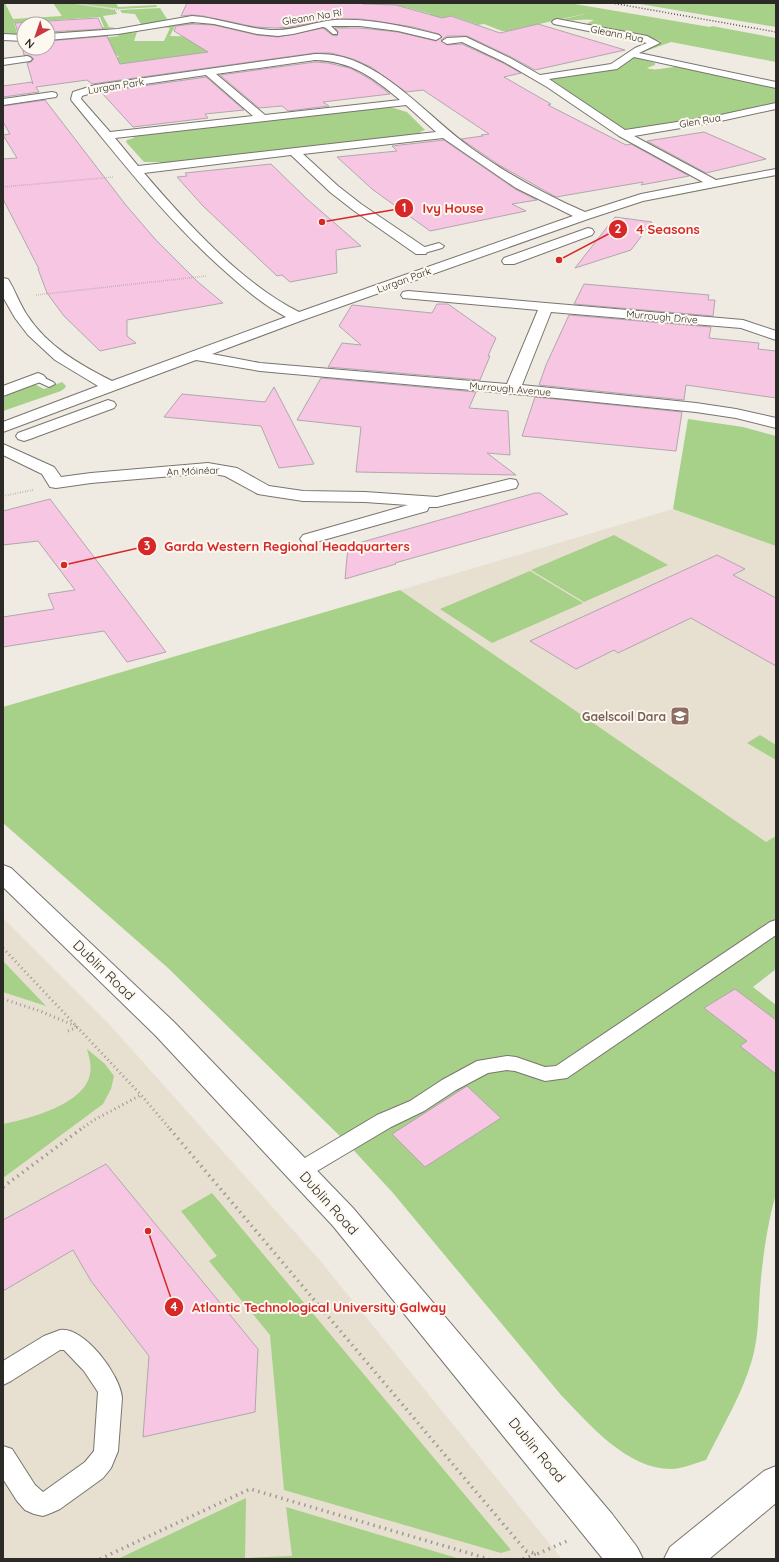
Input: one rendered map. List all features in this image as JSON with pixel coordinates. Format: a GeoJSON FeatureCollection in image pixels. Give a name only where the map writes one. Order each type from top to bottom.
{"type":"FeatureCollection","features":[{"type":"Feature","properties":{"kind":"street","name":"Gleann Na Rí"},"geometry":{"type":"LineString","coordinates":[[56,36],[119,31],[187,19],[217,21],[272,33],[292,32],[335,23],[366,24],[399,28],[436,37]]}},
{"type":"Feature","properties":{"kind":"street","name":"Gleann Rua"},"geometry":{"type":"LineString","coordinates":[[574,25],[590,20]]}},
{"type":"Feature","properties":{"kind":"street","name":"Gleann Rua"},"geometry":{"type":"LineString","coordinates":[[538,78],[614,67],[638,50],[655,43],[648,39],[557,22]]}},
{"type":"Feature","properties":{"kind":"street"},"geometry":{"type":"LineString","coordinates":[[3,38],[16,38]]}},
{"type":"Feature","properties":{"kind":"street"},"geometry":{"type":"LineString","coordinates":[[447,41],[464,39],[538,78],[623,134],[715,184],[776,172]]}},
{"type":"Feature","properties":{"kind":"street","name":"Gleann Rua"},"geometry":{"type":"LineString","coordinates":[[638,56],[776,85]]}},
{"type":"Feature","properties":{"kind":"street","name":"Lurgan Park"},"geometry":{"type":"LineString","coordinates":[[298,317],[272,304],[234,273],[187,230],[76,99],[77,94],[95,88],[315,57],[334,57],[353,64],[409,102],[445,134],[501,174],[553,204],[584,216]]}},
{"type":"Feature","properties":{"kind":"street"},"geometry":{"type":"LineString","coordinates":[[3,62],[27,59]]}},
{"type":"Feature","properties":{"kind":"street"},"geometry":{"type":"LineString","coordinates":[[652,69],[668,62]]}},
{"type":"Feature","properties":{"kind":"street"},"geometry":{"type":"LineString","coordinates":[[209,73],[263,119]]}},
{"type":"Feature","properties":{"kind":"street"},"geometry":{"type":"LineString","coordinates":[[3,102],[48,97]]}},
{"type":"Feature","properties":{"kind":"street"},"geometry":{"type":"LineString","coordinates":[[107,136],[409,102]]}},
{"type":"Feature","properties":{"kind":"street","name":"Glen Rua"},"geometry":{"type":"LineString","coordinates":[[623,134],[776,106]]}},
{"type":"Feature","properties":{"kind":"street"},"geometry":{"type":"LineString","coordinates":[[138,173],[445,134]]}},
{"type":"Feature","properties":{"kind":"street","name":"Lurgan Park"},"geometry":{"type":"LineString","coordinates":[[294,152],[334,189],[357,207],[421,251]]}},
{"type":"Feature","properties":{"kind":"street","name":"Lurgan Park"},"geometry":{"type":"LineString","coordinates":[[3,426],[298,317],[584,216],[641,198],[715,184]]}},
{"type":"Feature","properties":{"kind":"street"},"geometry":{"type":"LineString","coordinates":[[509,261],[588,232]]}},
{"type":"Feature","properties":{"kind":"street"},"geometry":{"type":"LineString","coordinates":[[510,242],[534,252]]}},
{"type":"Feature","properties":{"kind":"street"},"geometry":{"type":"LineString","coordinates":[[3,282],[8,299],[47,348],[77,370],[110,386]]}},
{"type":"Feature","properties":{"kind":"street","name":"Murrough Drive"},"geometry":{"type":"LineString","coordinates":[[408,295],[743,324],[776,336]]}},
{"type":"Feature","properties":{"kind":"street"},"geometry":{"type":"LineString","coordinates":[[513,389],[546,307]]}},
{"type":"Feature","properties":{"kind":"street","name":"Murrough Avenue"},"geometry":{"type":"LineString","coordinates":[[219,347],[242,362]]}},
{"type":"Feature","properties":{"kind":"street","name":"Murrough Avenue"},"geometry":{"type":"LineString","coordinates":[[195,356],[242,362],[260,367],[513,389],[677,406],[747,416],[776,423]]}},
{"type":"Feature","properties":{"kind":"street"},"geometry":{"type":"LineString","coordinates":[[3,391],[44,381]]}},
{"type":"Feature","properties":{"kind":"street"},"geometry":{"type":"LineString","coordinates":[[62,404],[81,415]]}},
{"type":"Feature","properties":{"kind":"street"},"geometry":{"type":"LineString","coordinates":[[24,436],[108,405]]}},
{"type":"Feature","properties":{"kind":"street","name":"An Móinéar"},"geometry":{"type":"LineString","coordinates":[[3,449],[48,471],[56,483],[91,478],[208,468],[231,472],[264,490],[279,493],[303,496],[365,497],[437,502]]}},
{"type":"Feature","properties":{"kind":"street","name":"An Móinéar"},"geometry":{"type":"LineString","coordinates":[[309,539],[437,502],[510,484]]}},
{"type":"Feature","properties":{"kind":"street","name":"Dublin Road"},"geometry":{"type":"LineString","coordinates":[[3,873],[129,994],[223,1089],[343,1217],[600,1526],[625,1559]]}},
{"type":"Feature","properties":{"kind":"street"},"geometry":{"type":"LineString","coordinates":[[682,1559],[776,1482]]}},
{"type":"Feature","properties":{"kind":"lane"},"geometry":{"type":"LineString","coordinates":[[323,25],[328,26],[335,33]]}},
{"type":"Feature","properties":{"kind":"lane"},"geometry":{"type":"LineString","coordinates":[[421,251],[438,246]]}},
{"type":"Feature","properties":{"kind":"lane"},"geometry":{"type":"LineString","coordinates":[[300,1171],[384,1121],[417,1106],[449,1085],[484,1066],[507,1063],[516,1064],[544,1074],[560,1073],[776,926]]}},
{"type":"Feature","properties":{"kind":"lane"},"geometry":{"type":"LineString","coordinates":[[3,1374],[52,1343],[61,1340],[68,1340],[75,1345],[101,1375],[110,1391],[106,1451],[102,1460],[94,1470],[51,1501],[42,1504],[34,1502],[26,1493],[3,1457]]}},
{"type":"Feature","properties":{"kind":"path"},"geometry":{"type":"LineString","coordinates":[[71,3],[119,10]]}},
{"type":"Feature","properties":{"kind":"path"},"geometry":{"type":"LineString","coordinates":[[3,187],[138,173]]}},
{"type":"Feature","properties":{"kind":"path"},"geometry":{"type":"LineString","coordinates":[[8,299],[234,273]]}},
{"type":"Feature","properties":{"kind":"path"},"geometry":{"type":"LineString","coordinates":[[3,948],[140,1095],[518,1542],[526,1551],[537,1554]]}},
{"type":"Feature","properties":{"kind":"path"},"geometry":{"type":"LineString","coordinates":[[3,999],[40,1011],[78,1027]]}},
{"type":"Feature","properties":{"kind":"path"},"geometry":{"type":"LineString","coordinates":[[68,1031],[78,1027]]}},
{"type":"Feature","properties":{"kind":"path"},"geometry":{"type":"LineString","coordinates":[[3,1187],[94,1120],[140,1095]]}},
{"type":"Feature","properties":{"kind":"path"},"geometry":{"type":"LineString","coordinates":[[100,1559],[250,1489],[489,1559]]}},
{"type":"Feature","properties":{"kind":"path"},"geometry":{"type":"LineString","coordinates":[[523,1559],[600,1526]]}},
{"type":"Feature","properties":{"kind":"shaded area","name":"Gaelscoil Dara"},"geometry":{"type":"Polygon","coordinates":[[[673,509],[776,546],[776,849],[400,590],[673,509]]]}},
{"type":"Feature","properties":{"kind":"shaded area"},"geometry":{"type":"Polygon","coordinates":[[[3,918],[108,1023],[318,1258],[562,1559],[3,1559],[3,918]]]}},
{"type":"Feature","properties":{"kind":"green space"},"geometry":{"type":"Polygon","coordinates":[[[3,3],[5,3],[13,19],[16,19],[16,23],[14,23],[16,35],[3,35],[3,3]]]}},
{"type":"Feature","properties":{"kind":"green space"},"geometry":{"type":"Polygon","coordinates":[[[53,3],[68,3],[115,10],[117,14],[103,16],[109,27],[116,28],[67,33],[65,31],[104,27],[100,17],[56,20],[56,16],[62,16],[53,3]]]}},
{"type":"Feature","properties":{"kind":"green space"},"geometry":{"type":"Polygon","coordinates":[[[74,3],[116,3],[118,7],[156,5],[157,7],[120,9],[74,3]]]}},
{"type":"Feature","properties":{"kind":"green space"},"geometry":{"type":"Polygon","coordinates":[[[365,3],[569,3],[776,38],[776,62],[671,42],[646,51],[636,58],[655,63],[655,65],[647,68],[651,69],[678,67],[776,87],[776,103],[712,117],[643,128],[624,129],[551,79],[607,71],[621,67],[645,49],[661,43],[661,41],[588,25],[588,23],[594,20],[560,20],[593,12],[508,31],[502,31],[484,24],[436,31],[441,34],[426,32],[476,24],[452,16],[422,21],[402,21],[431,14],[405,7],[377,13],[379,4],[365,3]]]}},
{"type":"Feature","properties":{"kind":"green space"},"geometry":{"type":"Polygon","coordinates":[[[634,3],[776,3],[776,27],[634,3]]]}},
{"type":"Feature","properties":{"kind":"green space"},"geometry":{"type":"Polygon","coordinates":[[[160,8],[167,19],[175,19],[140,25],[141,24],[135,14],[122,13],[120,10],[160,8]]]}},
{"type":"Feature","properties":{"kind":"green space"},"geometry":{"type":"Polygon","coordinates":[[[196,22],[193,26],[175,26],[170,36],[212,37],[217,26],[200,26],[202,22],[224,26],[221,26],[216,43],[246,43],[249,34],[231,31],[281,36],[328,28],[335,35],[340,35],[334,26],[349,26],[344,32],[371,34],[377,29],[368,27],[372,26],[396,30],[386,30],[375,34],[396,39],[409,35],[402,33],[404,32],[424,36],[414,35],[399,39],[419,45],[439,41],[443,43],[407,48],[392,42],[361,36],[326,36],[54,73],[46,67],[119,57],[95,39],[119,36],[117,34],[137,32],[134,41],[164,41],[170,28],[163,27],[196,22]]]}},
{"type":"Feature","properties":{"kind":"green space"},"geometry":{"type":"Polygon","coordinates":[[[390,107],[407,112],[425,130],[420,132],[422,134],[160,164],[160,162],[144,162],[126,142],[127,140],[134,138],[133,136],[390,107]]]}},
{"type":"Feature","properties":{"kind":"green space"},"geometry":{"type":"Polygon","coordinates":[[[776,174],[776,176],[649,201],[663,198],[776,174]]]}},
{"type":"Feature","properties":{"kind":"green space"},"geometry":{"type":"Polygon","coordinates":[[[62,382],[66,386],[61,391],[3,411],[3,396],[34,384],[44,389],[62,382]]]}},
{"type":"Feature","properties":{"kind":"green space"},"geometry":{"type":"Polygon","coordinates":[[[688,419],[743,427],[776,436],[776,546],[673,509],[688,419]]]}},
{"type":"Feature","properties":{"kind":"green space"},"geometry":{"type":"Polygon","coordinates":[[[614,535],[668,565],[584,602],[531,570],[614,535]]]}},
{"type":"Feature","properties":{"kind":"green space"},"geometry":{"type":"Polygon","coordinates":[[[530,571],[583,603],[492,643],[440,609],[530,571]]]}},
{"type":"Feature","properties":{"kind":"green space"},"geometry":{"type":"Polygon","coordinates":[[[400,590],[766,842],[776,836],[776,969],[753,987],[776,1005],[776,1194],[762,1267],[758,1329],[755,1350],[743,1386],[706,1460],[675,1469],[655,1467],[639,1462],[610,1443],[561,1395],[393,1193],[347,1143],[168,968],[3,823],[3,707],[400,590]]]}},
{"type":"Feature","properties":{"kind":"green space"},"geometry":{"type":"Polygon","coordinates":[[[760,735],[776,745],[776,760],[747,743],[760,735]]]}},
{"type":"Feature","properties":{"kind":"green space"},"geometry":{"type":"Polygon","coordinates":[[[3,961],[46,1006],[3,992],[3,961]]]}},
{"type":"Feature","properties":{"kind":"green space"},"geometry":{"type":"Polygon","coordinates":[[[87,1049],[105,1064],[114,1076],[111,1089],[103,1104],[3,1178],[3,1124],[41,1114],[67,1102],[78,1094],[86,1085],[91,1071],[87,1049]]]}},
{"type":"Feature","properties":{"kind":"green space"},"geometry":{"type":"Polygon","coordinates":[[[212,1193],[511,1550],[501,1553],[284,1490],[270,1335],[209,1261],[217,1256],[181,1211],[212,1193]]]}},
{"type":"Feature","properties":{"kind":"green space"},"geometry":{"type":"Polygon","coordinates":[[[246,1498],[245,1558],[292,1556],[286,1507],[460,1559],[118,1559],[246,1498]]]}},
{"type":"Feature","properties":{"kind":"building"},"geometry":{"type":"Polygon","coordinates":[[[187,3],[364,3],[363,4],[396,5],[442,18],[451,16],[500,33],[538,24],[625,50],[535,70],[467,36],[447,36],[441,40],[447,45],[462,44],[503,63],[521,73],[504,77],[551,104],[548,105],[626,145],[631,144],[689,176],[641,185],[643,182],[556,197],[499,165],[461,139],[489,134],[423,90],[406,92],[371,67],[353,59],[331,53],[315,53],[92,84],[87,80],[36,87],[39,92],[3,97],[3,86],[32,82],[33,84],[27,63],[34,59],[30,56],[56,56],[56,40],[107,36],[120,64],[208,52],[174,31],[176,26],[192,24],[214,25],[257,35],[278,37],[323,28],[332,35],[337,36],[338,32],[335,28],[360,28],[398,32],[436,41],[442,37],[439,34],[413,27],[361,19],[334,19],[276,28],[255,27],[203,16],[181,16],[187,3]]]}},
{"type":"Feature","properties":{"kind":"building"},"geometry":{"type":"Polygon","coordinates":[[[98,18],[103,29],[56,32],[56,21],[98,18]]]}},
{"type":"Feature","properties":{"kind":"building"},"geometry":{"type":"Polygon","coordinates":[[[315,62],[328,63],[350,68],[370,79],[390,94],[323,102],[329,106],[288,111],[282,106],[259,108],[220,75],[315,62]]]}},
{"type":"Feature","properties":{"kind":"building"},"geometry":{"type":"Polygon","coordinates":[[[206,77],[244,110],[205,114],[208,118],[133,127],[101,92],[206,77]]]}},
{"type":"Feature","properties":{"kind":"building"},"geometry":{"type":"Polygon","coordinates":[[[45,100],[125,204],[155,239],[198,282],[223,303],[127,320],[127,336],[136,343],[100,351],[64,316],[47,293],[39,269],[3,199],[3,159],[17,158],[3,135],[10,134],[3,122],[3,106],[45,100]]]}},
{"type":"Feature","properties":{"kind":"building"},"geometry":{"type":"Polygon","coordinates":[[[704,132],[766,159],[706,173],[647,141],[704,132]]]}},
{"type":"Feature","properties":{"kind":"building"},"geometry":{"type":"Polygon","coordinates":[[[444,140],[515,189],[537,200],[512,204],[526,211],[430,231],[372,189],[337,157],[397,151],[392,146],[444,140]]]}},
{"type":"Feature","properties":{"kind":"building"},"geometry":{"type":"Polygon","coordinates":[[[271,164],[307,199],[361,246],[336,250],[337,273],[290,282],[282,275],[277,276],[203,206],[177,177],[187,176],[185,173],[271,164]]]}},
{"type":"Feature","properties":{"kind":"building"},"geometry":{"type":"Polygon","coordinates":[[[615,217],[652,222],[631,250],[575,268],[615,217]]]}},
{"type":"Feature","properties":{"kind":"building"},"geometry":{"type":"Polygon","coordinates":[[[584,284],[709,295],[708,300],[715,300],[713,316],[574,304],[584,284]]]}},
{"type":"Feature","properties":{"kind":"building"},"geometry":{"type":"Polygon","coordinates":[[[437,304],[448,304],[496,338],[480,380],[328,367],[342,343],[361,345],[339,326],[352,305],[432,313],[437,304]]]}},
{"type":"Feature","properties":{"kind":"building"},"geometry":{"type":"Polygon","coordinates":[[[569,315],[711,327],[709,338],[759,343],[758,349],[776,351],[776,398],[686,385],[684,400],[539,385],[546,365],[569,315]]]}},
{"type":"Feature","properties":{"kind":"building"},"geometry":{"type":"Polygon","coordinates":[[[321,378],[476,392],[469,408],[508,411],[510,455],[487,453],[516,475],[356,472],[361,427],[297,420],[321,378]]]}},
{"type":"Feature","properties":{"kind":"building"},"geometry":{"type":"Polygon","coordinates":[[[274,387],[314,464],[279,468],[261,426],[164,417],[182,394],[265,402],[274,387]]]}},
{"type":"Feature","properties":{"kind":"building"},"geometry":{"type":"Polygon","coordinates":[[[535,397],[682,412],[676,451],[522,436],[535,397]]]}},
{"type":"Feature","properties":{"kind":"building"},"geometry":{"type":"Polygon","coordinates":[[[535,493],[540,493],[568,514],[395,563],[396,564],[345,579],[348,546],[535,493]]]}},
{"type":"Feature","properties":{"kind":"building"},"geometry":{"type":"Polygon","coordinates":[[[50,499],[166,652],[127,662],[104,631],[3,647],[3,617],[54,609],[48,594],[75,590],[38,541],[3,545],[3,511],[50,499]]]}},
{"type":"Feature","properties":{"kind":"building"},"geometry":{"type":"Polygon","coordinates":[[[717,555],[745,569],[733,575],[776,598],[776,666],[691,618],[618,653],[614,650],[576,669],[530,641],[717,555]]]}},
{"type":"Feature","properties":{"kind":"building"},"geometry":{"type":"Polygon","coordinates":[[[735,989],[776,1020],[776,1074],[740,1046],[747,1041],[704,1008],[735,989]]]}},
{"type":"Feature","properties":{"kind":"building"},"geometry":{"type":"Polygon","coordinates":[[[467,1086],[501,1118],[425,1167],[392,1134],[467,1086]]]}},
{"type":"Feature","properties":{"kind":"building"},"geometry":{"type":"Polygon","coordinates":[[[106,1164],[258,1349],[255,1412],[143,1437],[149,1356],[91,1281],[73,1250],[3,1291],[3,1220],[106,1164]]]}},
{"type":"Feature","properties":{"kind":"railway"},"geometry":{"type":"LineString","coordinates":[[612,3],[776,32]]}},
{"type":"Feature","properties":{"kind":"place","name":"Ivy House"},"geometry":{"type":"Point","coordinates":[322,222]}},
{"type":"Feature","properties":{"kind":"place","name":"4 Seasons"},"geometry":{"type":"Point","coordinates":[559,260]}},
{"type":"Feature","properties":{"kind":"place","name":"Garda Western Regional Headquarters"},"geometry":{"type":"Point","coordinates":[64,565]}},
{"type":"Feature","properties":{"kind":"place","name":"Gaelscoil Dara"},"geometry":{"type":"Point","coordinates":[680,716]}},
{"type":"Feature","properties":{"kind":"place","name":"Atlantic Technological University Galway"},"geometry":{"type":"Point","coordinates":[148,1231]}}]}
